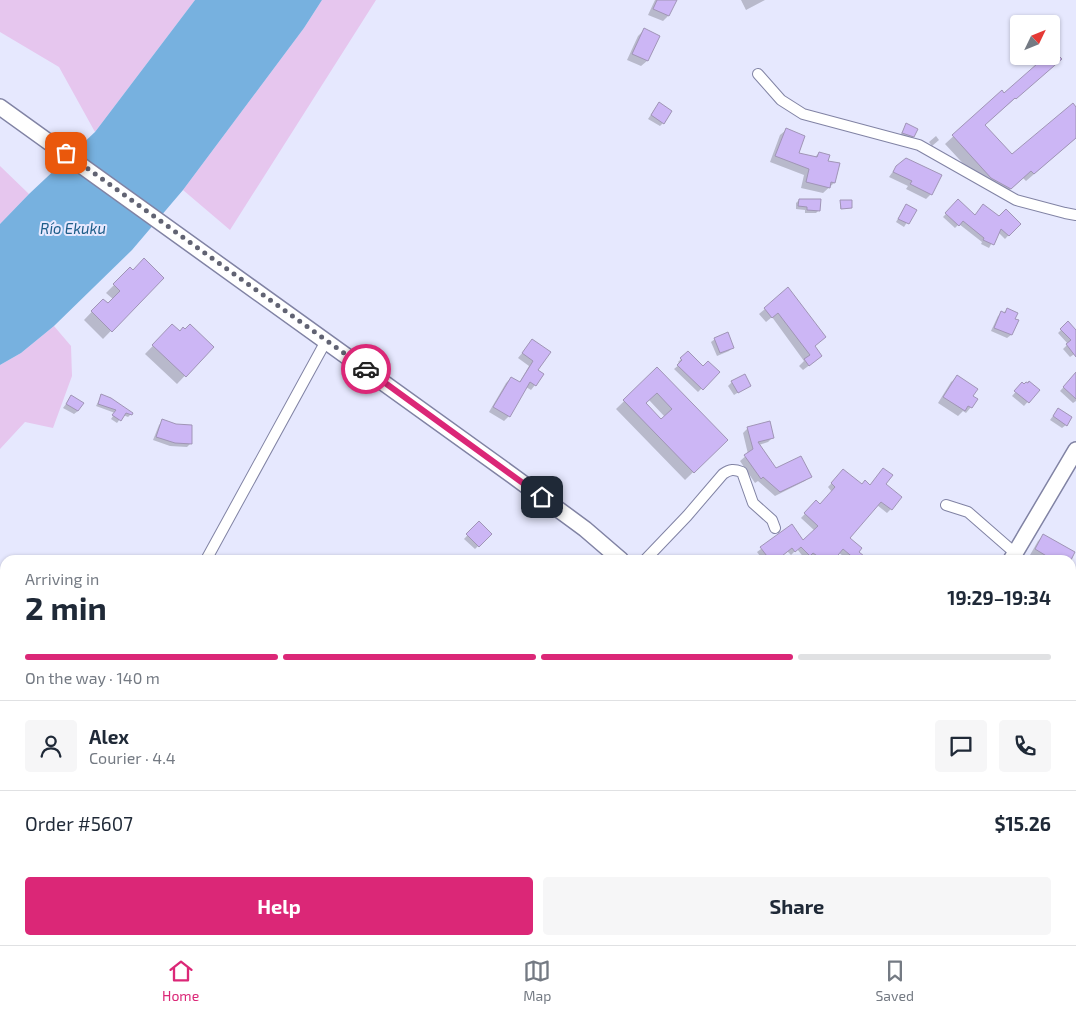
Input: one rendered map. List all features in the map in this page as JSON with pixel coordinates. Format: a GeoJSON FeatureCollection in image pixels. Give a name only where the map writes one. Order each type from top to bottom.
{"type":"FeatureCollection","features":[{"type":"Feature","properties":{"kind":"main road"},"geometry":{"type":"LineString","coordinates":[[0,107],[585,529],[615,555]]}},
{"type":"Feature","properties":{"kind":"main road"},"geometry":{"type":"LineString","coordinates":[[1014,555],[1076,450]]}},
{"type":"Feature","properties":{"kind":"street"},"geometry":{"type":"LineString","coordinates":[[758,74],[780,100],[803,114],[919,145],[1016,200],[1076,215]]}},
{"type":"Feature","properties":{"kind":"street"},"geometry":{"type":"LineString","coordinates":[[209,555],[326,341]]}},
{"type":"Feature","properties":{"kind":"street"},"geometry":{"type":"LineString","coordinates":[[651,555],[723,474],[730,470],[742,472],[754,504],[772,520],[775,528]]}},
{"type":"Feature","properties":{"kind":"street"},"geometry":{"type":"LineString","coordinates":[[946,505],[968,512],[1011,555]]}},
{"type":"Feature","properties":{"kind":"shaded area"},"geometry":{"type":"Polygon","coordinates":[[[0,0],[195,0],[95,132],[59,67],[0,32],[0,0]]]}},
{"type":"Feature","properties":{"kind":"shaded area"},"geometry":{"type":"Polygon","coordinates":[[[322,0],[376,0],[230,230],[183,190],[304,28],[322,0]]]}},
{"type":"Feature","properties":{"kind":"shaded area"},"geometry":{"type":"Polygon","coordinates":[[[0,166],[29,194],[0,224],[0,166]]]}},
{"type":"Feature","properties":{"kind":"shaded area"},"geometry":{"type":"Polygon","coordinates":[[[54,326],[71,346],[72,376],[53,428],[25,422],[0,449],[0,365],[21,353],[54,326]]]}},
{"type":"Feature","properties":{"kind":"water","name":"Río Ekuku"},"geometry":{"type":"Polygon","coordinates":[[[195,0],[322,0],[304,28],[183,190],[132,250],[54,326],[21,353],[0,365],[0,224],[95,132],[195,0]]]}},
{"type":"Feature","properties":{"kind":"building"},"geometry":{"type":"Polygon","coordinates":[[[657,0],[677,0],[669,16],[653,9],[657,0]]]}},
{"type":"Feature","properties":{"kind":"building"},"geometry":{"type":"Polygon","coordinates":[[[644,28],[660,36],[648,61],[632,54],[644,28]]]}},
{"type":"Feature","properties":{"kind":"building"},"geometry":{"type":"Polygon","coordinates":[[[1036,65],[1055,65],[985,125],[1012,154],[1073,103],[1076,107],[1076,138],[1034,174],[1031,171],[1011,189],[991,178],[952,135],[1002,90],[1004,93],[1036,65]]]}},
{"type":"Feature","properties":{"kind":"building"},"geometry":{"type":"Polygon","coordinates":[[[659,102],[672,111],[664,124],[651,115],[659,102]]]}},
{"type":"Feature","properties":{"kind":"building"},"geometry":{"type":"Polygon","coordinates":[[[906,123],[918,129],[914,137],[902,133],[906,123]]]}},
{"type":"Feature","properties":{"kind":"building"},"geometry":{"type":"Polygon","coordinates":[[[786,128],[805,136],[799,153],[817,157],[819,152],[830,155],[828,161],[840,163],[835,183],[831,182],[830,188],[806,182],[809,169],[775,156],[786,128]]]}},
{"type":"Feature","properties":{"kind":"building"},"geometry":{"type":"Polygon","coordinates":[[[906,158],[942,175],[932,195],[910,184],[912,181],[893,172],[896,166],[906,158]]]}},
{"type":"Feature","properties":{"kind":"building"},"geometry":{"type":"Polygon","coordinates":[[[799,199],[821,199],[820,211],[807,210],[807,207],[798,206],[799,199]]]}},
{"type":"Feature","properties":{"kind":"building"},"geometry":{"type":"Polygon","coordinates":[[[958,199],[975,215],[983,204],[999,216],[1006,209],[1021,224],[1009,236],[1001,229],[994,245],[983,240],[984,238],[963,221],[959,226],[945,213],[958,199]]]}},
{"type":"Feature","properties":{"kind":"building"},"geometry":{"type":"Polygon","coordinates":[[[840,200],[852,200],[852,208],[841,209],[840,200]]]}},
{"type":"Feature","properties":{"kind":"building"},"geometry":{"type":"Polygon","coordinates":[[[906,204],[917,210],[909,224],[898,219],[906,204]]]}},
{"type":"Feature","properties":{"kind":"building"},"geometry":{"type":"Polygon","coordinates":[[[144,258],[164,278],[112,332],[91,311],[103,299],[108,303],[120,291],[113,284],[130,267],[133,270],[144,258]]]}},
{"type":"Feature","properties":{"kind":"building"},"geometry":{"type":"Polygon","coordinates":[[[788,287],[826,337],[815,346],[822,356],[809,366],[804,359],[810,355],[778,313],[772,318],[764,308],[788,287]]]}},
{"type":"Feature","properties":{"kind":"building"},"geometry":{"type":"Polygon","coordinates":[[[1007,308],[1018,313],[1015,319],[1019,320],[1012,335],[994,328],[1001,311],[1005,313],[1007,308]]]}},
{"type":"Feature","properties":{"kind":"building"},"geometry":{"type":"Polygon","coordinates":[[[1068,321],[1076,330],[1076,357],[1066,344],[1071,340],[1060,329],[1068,321]]]}},
{"type":"Feature","properties":{"kind":"building"},"geometry":{"type":"Polygon","coordinates":[[[172,324],[180,331],[183,327],[185,329],[190,324],[214,347],[186,377],[152,345],[172,324]]]}},
{"type":"Feature","properties":{"kind":"building"},"geometry":{"type":"Polygon","coordinates":[[[728,332],[734,348],[720,353],[714,338],[728,332]]]}},
{"type":"Feature","properties":{"kind":"building"},"geometry":{"type":"Polygon","coordinates":[[[532,339],[551,352],[538,370],[544,374],[536,386],[530,382],[510,417],[493,407],[511,377],[520,382],[533,361],[522,353],[532,339]]]}},
{"type":"Feature","properties":{"kind":"building"},"geometry":{"type":"Polygon","coordinates":[[[688,351],[703,366],[708,361],[720,372],[703,390],[677,365],[682,360],[680,358],[688,351]]]}},
{"type":"Feature","properties":{"kind":"building"},"geometry":{"type":"Polygon","coordinates":[[[657,367],[728,440],[694,473],[623,400],[657,367]],[[657,393],[646,403],[661,419],[672,409],[657,393]]]}},
{"type":"Feature","properties":{"kind":"building"},"geometry":{"type":"Polygon","coordinates":[[[1076,372],[1076,399],[1063,387],[1076,372]]]}},
{"type":"Feature","properties":{"kind":"building"},"geometry":{"type":"Polygon","coordinates":[[[745,374],[751,386],[738,393],[731,381],[745,374]]]}},
{"type":"Feature","properties":{"kind":"building"},"geometry":{"type":"Polygon","coordinates":[[[957,375],[978,389],[973,396],[978,399],[972,408],[968,406],[965,411],[943,397],[957,375]]]}},
{"type":"Feature","properties":{"kind":"building"},"geometry":{"type":"Polygon","coordinates":[[[1029,381],[1040,390],[1029,403],[1014,391],[1022,382],[1024,384],[1029,381]]]}},
{"type":"Feature","properties":{"kind":"building"},"geometry":{"type":"Polygon","coordinates":[[[101,394],[111,398],[133,413],[132,415],[126,413],[121,421],[112,415],[116,410],[98,404],[101,394]]]}},
{"type":"Feature","properties":{"kind":"building"},"geometry":{"type":"Polygon","coordinates":[[[71,395],[84,403],[78,411],[66,404],[71,395]]]}},
{"type":"Feature","properties":{"kind":"building"},"geometry":{"type":"Polygon","coordinates":[[[1058,408],[1072,417],[1067,426],[1053,416],[1058,408]]]}},
{"type":"Feature","properties":{"kind":"building"},"geometry":{"type":"Polygon","coordinates":[[[162,419],[176,424],[192,425],[192,444],[175,443],[156,437],[162,419]]]}},
{"type":"Feature","properties":{"kind":"building"},"geometry":{"type":"Polygon","coordinates":[[[770,421],[774,438],[758,442],[776,468],[801,456],[812,477],[780,492],[763,477],[761,479],[744,455],[753,449],[747,427],[770,421]]]}},
{"type":"Feature","properties":{"kind":"building"},"geometry":{"type":"Polygon","coordinates":[[[883,468],[893,475],[886,484],[902,497],[892,510],[881,502],[850,538],[862,548],[859,552],[863,555],[850,555],[843,549],[838,555],[816,555],[813,553],[809,555],[801,547],[795,552],[792,548],[783,555],[766,555],[760,547],[792,524],[803,540],[818,526],[804,513],[816,500],[820,504],[835,487],[831,483],[843,469],[862,484],[865,480],[870,485],[883,468]]]}},
{"type":"Feature","properties":{"kind":"building"},"geometry":{"type":"Polygon","coordinates":[[[479,521],[492,534],[479,547],[466,534],[479,521]]]}},
{"type":"Feature","properties":{"kind":"building"},"geometry":{"type":"Polygon","coordinates":[[[1043,534],[1075,552],[1074,555],[1045,555],[1035,549],[1043,534]]]}},
{"type":"Feature","properties":{"kind":"way so far"},"geometry":{"type":"LineString","coordinates":[[66,153],[366,369]]}},
{"type":"Feature","properties":{"kind":"route"},"geometry":{"type":"LineString","coordinates":[[366,369],[542,497]]}}]}
